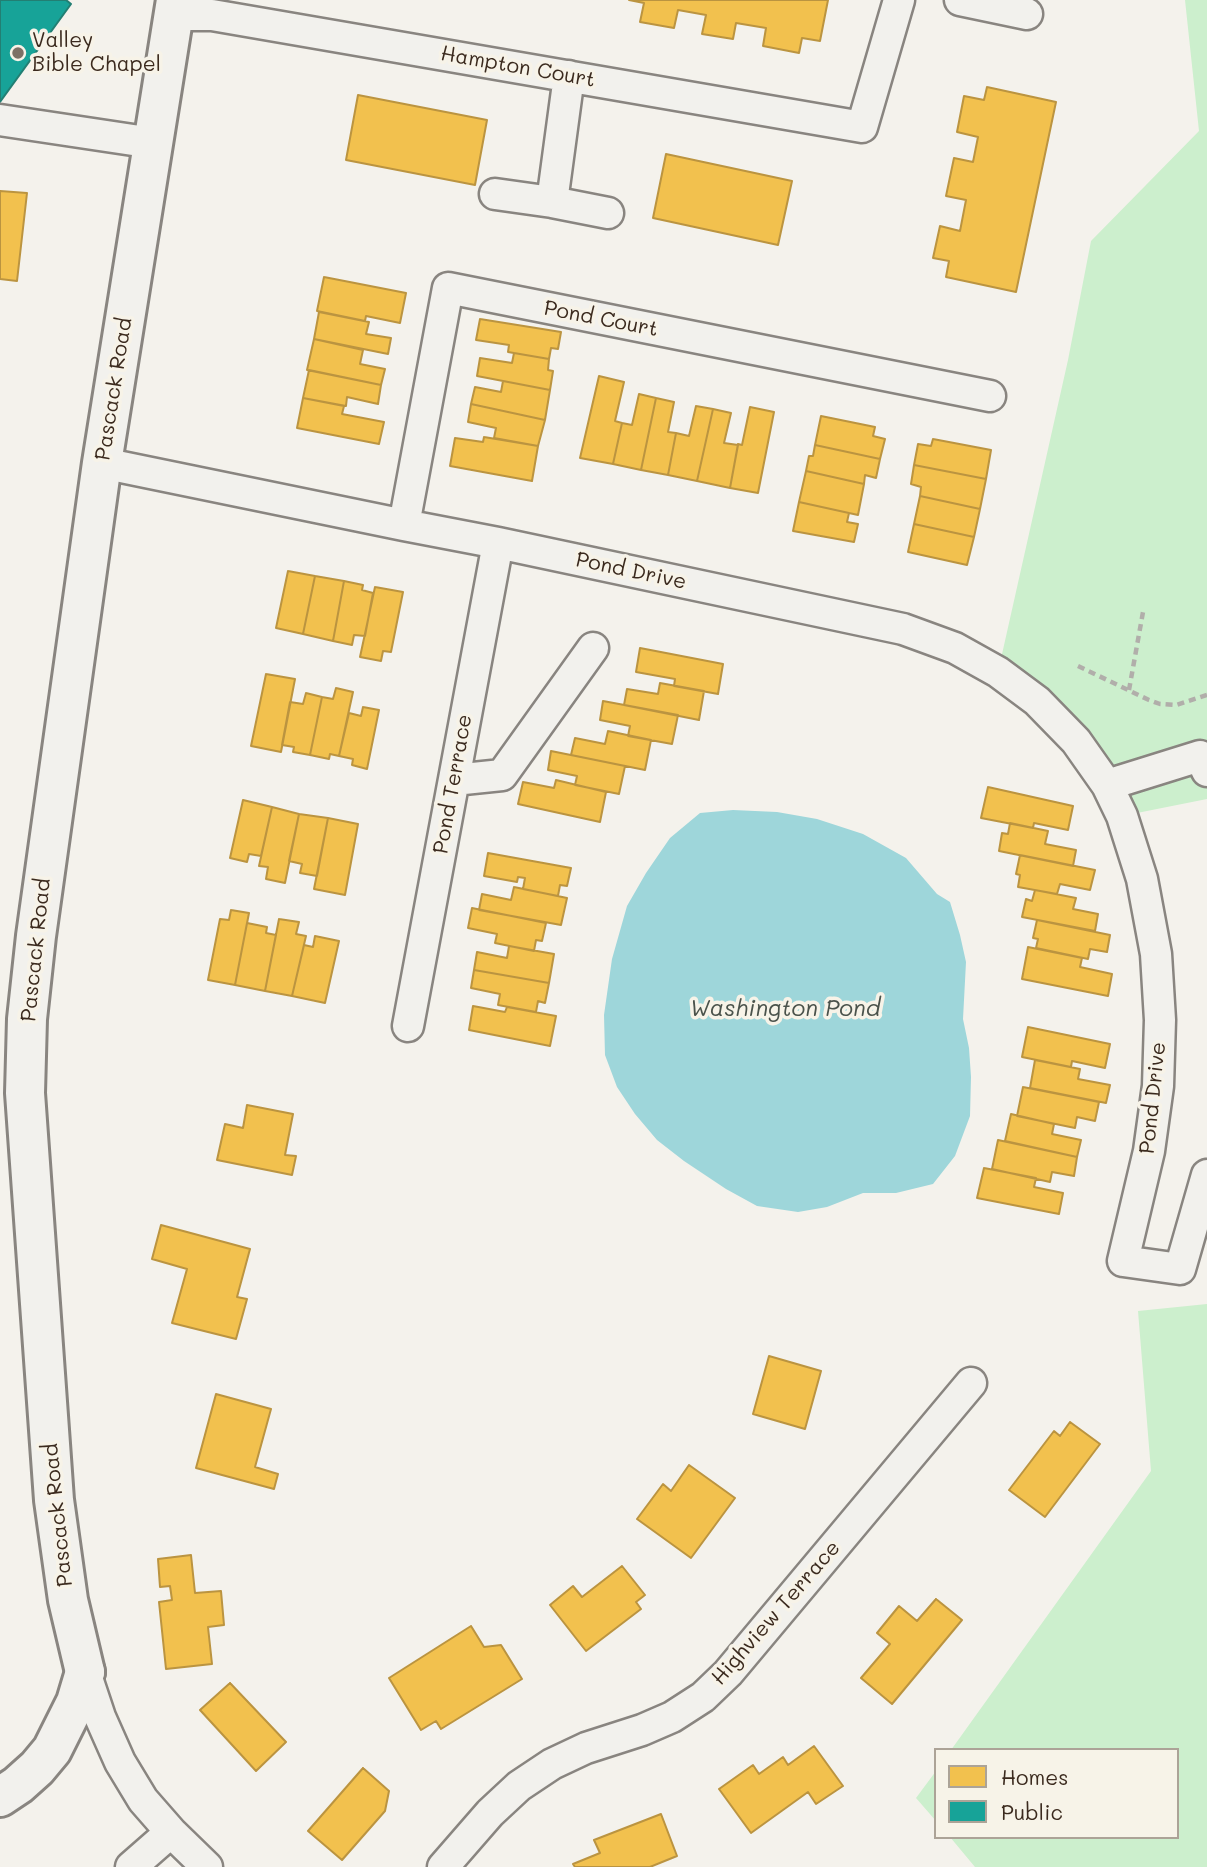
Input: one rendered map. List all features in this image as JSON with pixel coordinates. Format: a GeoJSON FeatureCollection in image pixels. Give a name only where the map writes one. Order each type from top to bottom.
{"type":"FeatureCollection","features":[{"type":"Feature","properties":{"kind":"main road","name":"Pascack Road"},"geometry":{"type":"LineString","coordinates":[[85,1672],[68,1600],[54,1500],[25,1093],[14,1016],[38,922],[102,463],[175,8]]}},
{"type":"Feature","properties":{"kind":"main road"},"geometry":{"type":"LineString","coordinates":[[0,1797],[18,1785],[52,1751],[76,1702],[85,1672]]}},
{"type":"Feature","properties":{"kind":"street","name":"Hampton Court"},"geometry":{"type":"LineString","coordinates":[[175,8],[862,127],[899,0]]}},
{"type":"Feature","properties":{"kind":"street"},"geometry":{"type":"LineString","coordinates":[[960,0],[1027,13]]}},
{"type":"Feature","properties":{"kind":"street"},"geometry":{"type":"LineString","coordinates":[[552,202],[569,76]]}},
{"type":"Feature","properties":{"kind":"street"},"geometry":{"type":"LineString","coordinates":[[0,120],[153,143]]}},
{"type":"Feature","properties":{"kind":"street"},"geometry":{"type":"LineString","coordinates":[[495,194],[608,214]]}},
{"type":"Feature","properties":{"kind":"street","name":"Pond Court"},"geometry":{"type":"LineString","coordinates":[[404,525],[448,288],[990,396]]}},
{"type":"Feature","properties":{"kind":"street","name":"Pond Drive"},"geometry":{"type":"LineString","coordinates":[[102,463],[903,628],[955,648],[998,672],[1037,701],[1076,741],[1107,785],[1122,816],[1142,879],[1156,954],[1160,1020],[1158,1086],[1149,1151],[1123,1261],[1180,1269],[1207,1175]]}},
{"type":"Feature","properties":{"kind":"street","name":"Pond Terrace"},"geometry":{"type":"LineString","coordinates":[[408,1026],[498,543]]}},
{"type":"Feature","properties":{"kind":"street"},"geometry":{"type":"LineString","coordinates":[[454,780],[502,775],[593,648]]}},
{"type":"Feature","properties":{"kind":"street"},"geometry":{"type":"LineString","coordinates":[[1107,785],[1199,756],[1207,771]]}},
{"type":"Feature","properties":{"kind":"street","name":"Highview Terrace"},"geometry":{"type":"LineString","coordinates":[[443,1867],[490,1813],[519,1786],[552,1764],[586,1748],[672,1717],[703,1696],[728,1673],[971,1383]]}},
{"type":"Feature","properties":{"kind":"street","name":"Pascack Road"},"geometry":{"type":"LineString","coordinates":[[85,1672],[100,1717],[120,1762],[143,1800],[207,1867]]}},
{"type":"Feature","properties":{"kind":"street"},"geometry":{"type":"LineString","coordinates":[[131,1867],[171,1832]]}},
{"type":"Feature","properties":{"kind":"path"},"geometry":{"type":"LineString","coordinates":[[1129,690],[1143,612]]}},
{"type":"Feature","properties":{"kind":"path"},"geometry":{"type":"LineString","coordinates":[[1078,666],[1160,704],[1176,705],[1207,695]]}},
{"type":"Feature","properties":{"kind":"green space"},"geometry":{"type":"Polygon","coordinates":[[[1185,0],[1207,0],[1207,799],[1122,816],[998,672],[1068,360],[1091,241],[1199,131],[1185,0]]]}},
{"type":"Feature","properties":{"kind":"green space"},"geometry":{"type":"Polygon","coordinates":[[[1207,1304],[1207,1867],[975,1867],[952,1839],[1179,1839],[1179,1748],[952,1748],[1151,1471],[1138,1311],[1207,1304]]]}},
{"type":"Feature","properties":{"kind":"green space"},"geometry":{"type":"Polygon","coordinates":[[[934,1774],[934,1819],[916,1798],[934,1774]]]}},
{"type":"Feature","properties":{"kind":"water","name":"Washington Pond"},"geometry":{"type":"Polygon","coordinates":[[[733,810],[777,812],[817,819],[863,834],[906,858],[937,894],[950,902],[966,962],[963,1019],[969,1048],[970,1116],[955,1156],[933,1184],[896,1193],[863,1193],[827,1207],[798,1212],[757,1206],[726,1189],[657,1140],[617,1087],[605,1055],[604,1015],[612,959],[627,906],[670,838],[700,813],[733,810]]]}},
{"type":"Feature","properties":{"kind":"building: Homes"},"geometry":{"type":"Polygon","coordinates":[[[629,0],[828,0],[820,41],[802,38],[799,53],[763,46],[766,28],[736,23],[733,39],[702,34],[706,15],[678,10],[674,28],[640,22],[644,3],[629,0]]]}},
{"type":"Feature","properties":{"kind":"building: Homes"},"geometry":{"type":"Polygon","coordinates":[[[987,87],[1056,102],[1016,292],[946,277],[949,261],[933,258],[940,226],[960,231],[966,200],[946,196],[954,158],[973,162],[978,137],[957,132],[964,96],[984,100],[987,87]]]}},
{"type":"Feature","properties":{"kind":"building: Homes"},"geometry":{"type":"Polygon","coordinates":[[[358,95],[487,120],[475,185],[346,160],[358,95]]]}},
{"type":"Feature","properties":{"kind":"building: Homes"},"geometry":{"type":"Polygon","coordinates":[[[666,154],[792,181],[778,245],[653,218],[666,154]]]}},
{"type":"Feature","properties":{"kind":"building: Homes"},"geometry":{"type":"Polygon","coordinates":[[[0,191],[27,193],[17,281],[0,279],[0,191]]]}},
{"type":"Feature","properties":{"kind":"building: Homes"},"geometry":{"type":"Polygon","coordinates":[[[324,277],[406,293],[400,323],[366,316],[365,321],[317,311],[324,277]]]}},
{"type":"Feature","properties":{"kind":"building: Homes"},"geometry":{"type":"Polygon","coordinates":[[[319,312],[369,322],[366,334],[391,338],[388,354],[314,339],[319,312]]]}},
{"type":"Feature","properties":{"kind":"building: Homes"},"geometry":{"type":"Polygon","coordinates":[[[480,319],[561,332],[558,349],[551,348],[549,359],[508,352],[509,345],[476,340],[480,319]]]}},
{"type":"Feature","properties":{"kind":"building: Homes"},"geometry":{"type":"Polygon","coordinates":[[[314,339],[363,350],[360,364],[385,369],[381,385],[307,370],[314,339]]]}},
{"type":"Feature","properties":{"kind":"building: Homes"},"geometry":{"type":"Polygon","coordinates":[[[514,353],[549,359],[548,370],[553,371],[550,390],[477,376],[480,358],[512,363],[514,353]]]}},
{"type":"Feature","properties":{"kind":"building: Homes"},"geometry":{"type":"Polygon","coordinates":[[[309,370],[381,385],[378,404],[347,397],[346,406],[303,398],[309,370]]]}},
{"type":"Feature","properties":{"kind":"building: Homes"},"geometry":{"type":"Polygon","coordinates":[[[599,376],[624,382],[615,421],[622,423],[613,464],[580,458],[599,376]]]}},
{"type":"Feature","properties":{"kind":"building: Homes"},"geometry":{"type":"Polygon","coordinates":[[[503,381],[550,390],[545,420],[471,404],[475,387],[501,392],[503,381]]]}},
{"type":"Feature","properties":{"kind":"building: Homes"},"geometry":{"type":"Polygon","coordinates":[[[639,394],[656,398],[641,470],[613,464],[622,423],[632,425],[639,394]]]}},
{"type":"Feature","properties":{"kind":"building: Homes"},"geometry":{"type":"Polygon","coordinates":[[[303,398],[344,406],[342,414],[384,422],[379,444],[297,428],[303,398]]]}},
{"type":"Feature","properties":{"kind":"building: Homes"},"geometry":{"type":"Polygon","coordinates":[[[656,398],[674,402],[668,432],[676,433],[668,475],[641,470],[656,398]]]}},
{"type":"Feature","properties":{"kind":"building: Homes"},"geometry":{"type":"Polygon","coordinates":[[[471,404],[545,420],[538,446],[494,438],[496,428],[468,422],[471,404]]]}},
{"type":"Feature","properties":{"kind":"building: Homes"},"geometry":{"type":"Polygon","coordinates":[[[696,406],[713,409],[697,481],[668,475],[676,433],[689,436],[696,406]]]}},
{"type":"Feature","properties":{"kind":"building: Homes"},"geometry":{"type":"Polygon","coordinates":[[[750,407],[774,412],[758,493],[730,488],[738,444],[742,445],[750,407]]]}},
{"type":"Feature","properties":{"kind":"building: Homes"},"geometry":{"type":"Polygon","coordinates":[[[713,409],[731,413],[724,443],[738,445],[730,488],[697,481],[713,409]]]}},
{"type":"Feature","properties":{"kind":"building: Homes"},"geometry":{"type":"Polygon","coordinates":[[[821,416],[875,427],[873,436],[885,439],[880,459],[815,445],[821,416]]]}},
{"type":"Feature","properties":{"kind":"building: Homes"},"geometry":{"type":"Polygon","coordinates":[[[484,437],[538,446],[532,481],[450,466],[455,438],[483,442],[484,437]]]}},
{"type":"Feature","properties":{"kind":"building: Homes"},"geometry":{"type":"Polygon","coordinates":[[[933,439],[991,450],[986,479],[914,465],[918,444],[931,446],[933,439]]]}},
{"type":"Feature","properties":{"kind":"building: Homes"},"geometry":{"type":"Polygon","coordinates":[[[815,445],[880,459],[876,478],[865,475],[864,484],[806,471],[815,445]]]}},
{"type":"Feature","properties":{"kind":"building: Homes"},"geometry":{"type":"Polygon","coordinates":[[[914,465],[986,479],[980,509],[920,496],[921,487],[911,484],[914,465]]]}},
{"type":"Feature","properties":{"kind":"building: Homes"},"geometry":{"type":"Polygon","coordinates":[[[806,471],[864,484],[858,515],[799,502],[806,471]]]}},
{"type":"Feature","properties":{"kind":"building: Homes"},"geometry":{"type":"Polygon","coordinates":[[[920,496],[980,509],[974,537],[914,524],[920,496]]]}},
{"type":"Feature","properties":{"kind":"building: Homes"},"geometry":{"type":"Polygon","coordinates":[[[799,502],[849,513],[847,522],[858,524],[854,542],[793,531],[799,502]]]}},
{"type":"Feature","properties":{"kind":"building: Homes"},"geometry":{"type":"Polygon","coordinates":[[[914,524],[974,537],[967,565],[908,552],[914,524]]]}},
{"type":"Feature","properties":{"kind":"building: Homes"},"geometry":{"type":"Polygon","coordinates":[[[288,571],[315,576],[303,634],[276,628],[288,571]]]}},
{"type":"Feature","properties":{"kind":"building: Homes"},"geometry":{"type":"Polygon","coordinates":[[[315,576],[344,581],[333,641],[303,634],[315,576]]]}},
{"type":"Feature","properties":{"kind":"building: Homes"},"geometry":{"type":"Polygon","coordinates":[[[344,581],[363,585],[362,590],[373,593],[365,636],[354,635],[352,645],[333,641],[344,581]]]}},
{"type":"Feature","properties":{"kind":"building: Homes"},"geometry":{"type":"Polygon","coordinates":[[[375,587],[403,592],[391,652],[383,651],[381,661],[360,657],[375,587]]]}},
{"type":"Feature","properties":{"kind":"building: Homes"},"geometry":{"type":"Polygon","coordinates":[[[640,648],[723,664],[718,694],[674,686],[675,679],[636,672],[640,648]]]}},
{"type":"Feature","properties":{"kind":"building: Homes"},"geometry":{"type":"Polygon","coordinates":[[[266,674],[295,679],[281,752],[251,746],[266,674]]]}},
{"type":"Feature","properties":{"kind":"building: Homes"},"geometry":{"type":"Polygon","coordinates":[[[660,683],[704,691],[699,720],[624,705],[627,689],[658,694],[660,683]]]}},
{"type":"Feature","properties":{"kind":"building: Homes"},"geometry":{"type":"Polygon","coordinates":[[[336,688],[353,692],[339,756],[330,754],[329,759],[310,755],[322,697],[333,699],[336,688]]]}},
{"type":"Feature","properties":{"kind":"building: Homes"},"geometry":{"type":"Polygon","coordinates":[[[306,693],[322,697],[310,755],[293,752],[294,747],[282,745],[290,702],[303,704],[306,693]]]}},
{"type":"Feature","properties":{"kind":"building: Homes"},"geometry":{"type":"Polygon","coordinates":[[[603,701],[678,715],[672,744],[628,736],[630,726],[600,720],[603,701]]]}},
{"type":"Feature","properties":{"kind":"building: Homes"},"geometry":{"type":"Polygon","coordinates":[[[363,707],[379,710],[367,769],[352,765],[353,759],[339,756],[349,713],[361,716],[363,707]]]}},
{"type":"Feature","properties":{"kind":"building: Homes"},"geometry":{"type":"Polygon","coordinates":[[[608,731],[651,740],[645,770],[571,755],[575,738],[605,744],[608,731]]]}},
{"type":"Feature","properties":{"kind":"building: Homes"},"geometry":{"type":"Polygon","coordinates":[[[551,751],[625,766],[619,794],[575,785],[577,776],[548,770],[551,751]]]}},
{"type":"Feature","properties":{"kind":"building: Homes"},"geometry":{"type":"Polygon","coordinates":[[[556,780],[606,792],[600,822],[518,804],[523,782],[554,788],[556,780]]]}},
{"type":"Feature","properties":{"kind":"building: Homes"},"geometry":{"type":"Polygon","coordinates":[[[988,787],[1073,806],[1068,830],[1034,823],[1033,828],[981,818],[988,787]]]}},
{"type":"Feature","properties":{"kind":"building: Homes"},"geometry":{"type":"Polygon","coordinates":[[[243,800],[272,807],[261,856],[249,854],[247,862],[230,858],[243,800]]]}},
{"type":"Feature","properties":{"kind":"building: Homes"},"geometry":{"type":"Polygon","coordinates":[[[272,807],[299,814],[285,883],[266,879],[268,867],[259,866],[272,807]]]}},
{"type":"Feature","properties":{"kind":"building: Homes"},"geometry":{"type":"Polygon","coordinates":[[[299,814],[328,818],[317,876],[300,873],[302,864],[289,861],[299,814]]]}},
{"type":"Feature","properties":{"kind":"building: Homes"},"geometry":{"type":"Polygon","coordinates":[[[328,818],[358,824],[345,895],[314,889],[328,818]]]}},
{"type":"Feature","properties":{"kind":"building: Homes"},"geometry":{"type":"Polygon","coordinates":[[[1010,823],[1048,831],[1045,844],[1076,850],[1073,866],[999,851],[1002,833],[1008,834],[1010,823]]]}},
{"type":"Feature","properties":{"kind":"building: Homes"},"geometry":{"type":"Polygon","coordinates":[[[488,853],[571,868],[567,886],[560,885],[558,896],[523,889],[525,878],[518,877],[517,882],[484,876],[488,853]]]}},
{"type":"Feature","properties":{"kind":"building: Homes"},"geometry":{"type":"Polygon","coordinates":[[[1020,855],[1095,870],[1090,890],[1060,884],[1057,894],[1018,887],[1020,875],[1016,874],[1020,855]]]}},
{"type":"Feature","properties":{"kind":"building: Homes"},"geometry":{"type":"Polygon","coordinates":[[[514,887],[567,898],[561,925],[479,910],[482,894],[511,900],[514,887]]]}},
{"type":"Feature","properties":{"kind":"building: Homes"},"geometry":{"type":"Polygon","coordinates":[[[1035,890],[1076,898],[1073,909],[1098,914],[1095,931],[1022,917],[1026,899],[1032,901],[1035,890]]]}},
{"type":"Feature","properties":{"kind":"building: Homes"},"geometry":{"type":"Polygon","coordinates":[[[472,908],[546,923],[542,941],[536,940],[534,951],[495,943],[497,934],[468,928],[472,908]]]}},
{"type":"Feature","properties":{"kind":"building: Homes"},"geometry":{"type":"Polygon","coordinates":[[[231,910],[249,913],[235,985],[208,980],[220,919],[229,920],[231,910]]]}},
{"type":"Feature","properties":{"kind":"building: Homes"},"geometry":{"type":"Polygon","coordinates":[[[279,919],[299,922],[296,934],[306,936],[292,996],[265,991],[279,919]]]}},
{"type":"Feature","properties":{"kind":"building: Homes"},"geometry":{"type":"Polygon","coordinates":[[[1037,920],[1110,935],[1107,952],[1090,949],[1088,959],[1036,948],[1038,939],[1033,938],[1037,920]]]}},
{"type":"Feature","properties":{"kind":"building: Homes"},"geometry":{"type":"Polygon","coordinates":[[[247,923],[267,927],[266,933],[276,935],[265,991],[235,985],[247,923]]]}},
{"type":"Feature","properties":{"kind":"building: Homes"},"geometry":{"type":"Polygon","coordinates":[[[315,936],[339,941],[325,1003],[292,996],[304,945],[313,947],[315,936]]]}},
{"type":"Feature","properties":{"kind":"building: Homes"},"geometry":{"type":"Polygon","coordinates":[[[509,946],[554,954],[549,983],[474,970],[477,952],[507,958],[509,946]]]}},
{"type":"Feature","properties":{"kind":"building: Homes"},"geometry":{"type":"Polygon","coordinates":[[[1028,947],[1082,958],[1080,967],[1112,974],[1108,996],[1022,979],[1028,947]]]}},
{"type":"Feature","properties":{"kind":"building: Homes"},"geometry":{"type":"Polygon","coordinates":[[[474,970],[549,983],[545,1003],[538,1001],[536,1012],[498,1005],[500,994],[471,988],[474,970]]]}},
{"type":"Feature","properties":{"kind":"building: Homes"},"geometry":{"type":"Polygon","coordinates":[[[473,1006],[505,1012],[507,1007],[556,1016],[550,1046],[469,1030],[473,1006]]]}},
{"type":"Feature","properties":{"kind":"building: Homes"},"geometry":{"type":"Polygon","coordinates":[[[1028,1027],[1110,1044],[1105,1068],[1072,1061],[1071,1067],[1022,1057],[1028,1027]]]}},
{"type":"Feature","properties":{"kind":"building: Homes"},"geometry":{"type":"Polygon","coordinates":[[[1035,1060],[1080,1069],[1078,1079],[1110,1085],[1106,1103],[1030,1088],[1035,1060]]]}},
{"type":"Feature","properties":{"kind":"building: Homes"},"geometry":{"type":"Polygon","coordinates":[[[1023,1087],[1099,1102],[1095,1121],[1077,1117],[1075,1128],[1017,1116],[1023,1087]]]}},
{"type":"Feature","properties":{"kind":"building: Homes"},"geometry":{"type":"Polygon","coordinates":[[[247,1105],[293,1114],[285,1155],[296,1156],[292,1175],[217,1160],[225,1124],[243,1128],[247,1105]]]}},
{"type":"Feature","properties":{"kind":"building: Homes"},"geometry":{"type":"Polygon","coordinates":[[[1011,1114],[1054,1124],[1052,1134],[1081,1140],[1077,1157],[1005,1141],[1011,1114]]]}},
{"type":"Feature","properties":{"kind":"building: Homes"},"geometry":{"type":"Polygon","coordinates":[[[998,1140],[1077,1157],[1074,1176],[1052,1172],[1050,1182],[992,1169],[998,1140]]]}},
{"type":"Feature","properties":{"kind":"building: Homes"},"geometry":{"type":"Polygon","coordinates":[[[984,1168],[1036,1178],[1034,1187],[1063,1193],[1059,1214],[977,1198],[984,1168]]]}},
{"type":"Feature","properties":{"kind":"building: Homes"},"geometry":{"type":"Polygon","coordinates":[[[161,1225],[250,1249],[237,1297],[247,1299],[236,1339],[172,1323],[187,1269],[152,1259],[161,1225]]]}},
{"type":"Feature","properties":{"kind":"building: Homes"},"geometry":{"type":"Polygon","coordinates":[[[769,1356],[821,1371],[805,1429],[753,1414],[769,1356]]]}},
{"type":"Feature","properties":{"kind":"building: Homes"},"geometry":{"type":"Polygon","coordinates":[[[216,1394],[271,1409],[255,1467],[278,1474],[274,1489],[196,1468],[216,1394]]]}},
{"type":"Feature","properties":{"kind":"building: Homes"},"geometry":{"type":"Polygon","coordinates":[[[1070,1422],[1100,1444],[1045,1517],[1009,1490],[1054,1431],[1060,1436],[1070,1422]]]}},
{"type":"Feature","properties":{"kind":"building: Homes"},"geometry":{"type":"Polygon","coordinates":[[[689,1465],[735,1498],[691,1558],[637,1519],[663,1484],[671,1491],[689,1465]]]}},
{"type":"Feature","properties":{"kind":"building: Homes"},"geometry":{"type":"Polygon","coordinates":[[[191,1555],[195,1593],[221,1591],[224,1625],[208,1627],[212,1664],[166,1669],[159,1602],[172,1600],[170,1586],[160,1587],[158,1559],[191,1555]]]}},
{"type":"Feature","properties":{"kind":"building: Homes"},"geometry":{"type":"Polygon","coordinates":[[[622,1566],[645,1595],[636,1602],[641,1609],[586,1651],[550,1605],[573,1586],[582,1597],[622,1566]]]}},
{"type":"Feature","properties":{"kind":"building: Homes"},"geometry":{"type":"Polygon","coordinates":[[[936,1599],[962,1620],[892,1704],[861,1678],[890,1644],[877,1633],[899,1606],[917,1621],[936,1599]]]}},
{"type":"Feature","properties":{"kind":"building: Homes"},"geometry":{"type":"Polygon","coordinates":[[[471,1626],[484,1647],[501,1645],[522,1679],[441,1729],[436,1721],[421,1730],[389,1678],[471,1626]]]}},
{"type":"Feature","properties":{"kind":"building: Homes"},"geometry":{"type":"Polygon","coordinates":[[[230,1683],[286,1742],[256,1771],[200,1710],[230,1683]]]}},
{"type":"Feature","properties":{"kind":"building: Homes"},"geometry":{"type":"Polygon","coordinates":[[[814,1746],[843,1786],[816,1804],[808,1792],[751,1833],[719,1789],[753,1765],[759,1774],[783,1757],[788,1765],[814,1746]]]}},
{"type":"Feature","properties":{"kind":"building: Homes"},"geometry":{"type":"Polygon","coordinates":[[[363,1768],[389,1791],[385,1811],[342,1860],[308,1831],[363,1768]]]}},
{"type":"Feature","properties":{"kind":"building: Homes"},"geometry":{"type":"Polygon","coordinates":[[[661,1814],[677,1856],[650,1867],[575,1867],[573,1864],[600,1853],[594,1840],[661,1814]]]}},
{"type":"Feature","properties":{"kind":"building: Public","name":"Valley Bible Chapel"},"geometry":{"type":"Polygon","coordinates":[[[0,0],[66,0],[71,4],[0,102],[0,0]]]}},
{"type":"Feature","properties":{"kind":"place","name":"Valley Bible Chapel"},"geometry":{"type":"Point","coordinates":[18,53]}}]}
